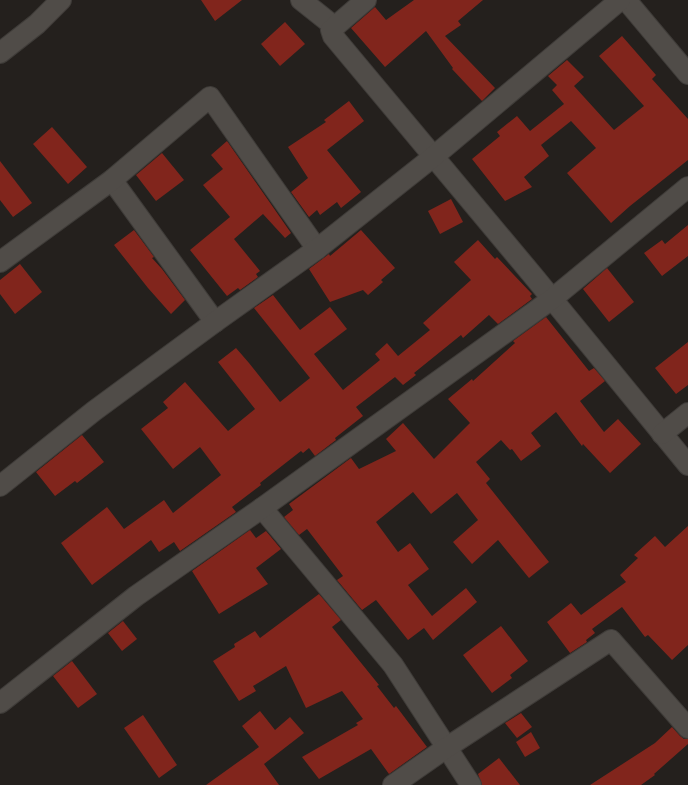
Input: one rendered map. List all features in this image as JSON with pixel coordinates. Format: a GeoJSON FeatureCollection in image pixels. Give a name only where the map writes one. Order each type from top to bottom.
{"type":"FeatureCollection","features":[{"type":"Feature","properties":{"kind":"street"},"geometry":{"type":"LineString","coordinates":[[0,54],[37,24],[61,0]]}},
{"type":"Feature","properties":{"kind":"street"},"geometry":{"type":"LineString","coordinates":[[301,0],[336,27]]}},
{"type":"Feature","properties":{"kind":"street"},"geometry":{"type":"LineString","coordinates":[[366,0],[331,30],[333,36],[688,465]]}},
{"type":"Feature","properties":{"kind":"street"},"geometry":{"type":"LineString","coordinates":[[0,486],[94,411],[317,249],[433,157],[620,0]]}},
{"type":"Feature","properties":{"kind":"street"},"geometry":{"type":"LineString","coordinates":[[626,0],[688,74]]}},
{"type":"Feature","properties":{"kind":"street"},"geometry":{"type":"LineString","coordinates":[[0,262],[112,180],[210,96],[317,249]]}},
{"type":"Feature","properties":{"kind":"street"},"geometry":{"type":"LineString","coordinates":[[112,180],[215,322]]}},
{"type":"Feature","properties":{"kind":"street"},"geometry":{"type":"LineString","coordinates":[[0,703],[136,596],[262,508],[552,299],[688,187]]}},
{"type":"Feature","properties":{"kind":"street"},"geometry":{"type":"LineString","coordinates":[[662,434],[688,413]]}},
{"type":"Feature","properties":{"kind":"street"},"geometry":{"type":"LineString","coordinates":[[262,508],[393,665],[471,785]]}},
{"type":"Feature","properties":{"kind":"street"},"geometry":{"type":"LineString","coordinates":[[394,785],[446,748],[611,640],[688,728]]}},
{"type":"Feature","properties":{"kind":"building"},"geometry":{"type":"Polygon","coordinates":[[[201,0],[242,0],[215,21],[201,0]]]}},
{"type":"Feature","properties":{"kind":"building"},"geometry":{"type":"Polygon","coordinates":[[[414,0],[483,0],[458,21],[461,25],[445,36],[495,88],[482,101],[452,69],[453,68],[426,31],[385,67],[351,28],[375,7],[386,20],[414,0]]]}},
{"type":"Feature","properties":{"kind":"building"},"geometry":{"type":"Polygon","coordinates":[[[285,22],[305,44],[280,66],[261,44],[285,22]]]}},
{"type":"Feature","properties":{"kind":"building"},"geometry":{"type":"Polygon","coordinates":[[[622,36],[656,75],[652,79],[688,119],[688,160],[611,223],[567,173],[596,148],[571,121],[541,145],[549,156],[524,177],[532,187],[505,201],[472,159],[500,136],[497,132],[517,116],[530,131],[564,104],[552,90],[557,85],[548,76],[567,60],[584,77],[574,86],[614,130],[644,106],[599,56],[622,36]]]}},
{"type":"Feature","properties":{"kind":"building"},"geometry":{"type":"Polygon","coordinates":[[[349,101],[364,121],[327,150],[361,192],[341,208],[337,202],[320,215],[317,210],[309,217],[291,192],[308,178],[288,147],[326,122],[324,120],[349,101]]]}},
{"type":"Feature","properties":{"kind":"building"},"geometry":{"type":"Polygon","coordinates":[[[52,127],[87,167],[68,184],[33,144],[52,127]]]}},
{"type":"Feature","properties":{"kind":"building"},"geometry":{"type":"Polygon","coordinates":[[[227,141],[291,233],[285,238],[263,214],[234,239],[260,271],[256,274],[258,277],[240,290],[238,288],[227,296],[190,250],[230,217],[203,185],[223,169],[211,155],[227,141]]]}},
{"type":"Feature","properties":{"kind":"building"},"geometry":{"type":"Polygon","coordinates":[[[162,153],[184,180],[156,201],[136,175],[162,153]]]}},
{"type":"Feature","properties":{"kind":"building"},"geometry":{"type":"Polygon","coordinates":[[[0,161],[32,203],[13,217],[0,200],[0,161]]]}},
{"type":"Feature","properties":{"kind":"building"},"geometry":{"type":"Polygon","coordinates":[[[451,199],[463,222],[440,234],[428,211],[451,199]]]}},
{"type":"Feature","properties":{"kind":"building"},"geometry":{"type":"Polygon","coordinates":[[[688,225],[688,256],[662,276],[644,253],[662,240],[665,244],[688,225]]]}},
{"type":"Feature","properties":{"kind":"building"},"geometry":{"type":"Polygon","coordinates":[[[134,230],[154,257],[152,258],[185,300],[171,314],[114,245],[134,230]]]}},
{"type":"Feature","properties":{"kind":"building"},"geometry":{"type":"Polygon","coordinates":[[[361,230],[395,268],[381,280],[383,282],[368,295],[363,290],[330,302],[309,269],[329,254],[330,256],[361,230]]]}},
{"type":"Feature","properties":{"kind":"building"},"geometry":{"type":"Polygon","coordinates":[[[478,240],[495,259],[497,257],[532,294],[530,296],[532,299],[498,324],[489,315],[463,338],[461,335],[414,373],[416,375],[403,385],[395,377],[356,407],[363,416],[335,438],[336,440],[315,456],[309,448],[303,453],[301,451],[232,507],[236,512],[180,551],[174,542],[159,552],[151,540],[92,585],[61,543],[107,507],[124,529],[164,500],[173,513],[221,475],[200,447],[173,469],[141,429],[168,408],[163,402],[185,382],[228,431],[255,409],[218,362],[236,348],[280,402],[310,378],[254,308],[273,295],[300,330],[330,307],[347,329],[314,354],[343,390],[380,360],[375,354],[387,343],[398,356],[430,330],[423,323],[471,280],[454,262],[478,240]]]}},
{"type":"Feature","properties":{"kind":"building"},"geometry":{"type":"Polygon","coordinates":[[[20,264],[42,292],[15,314],[0,294],[0,280],[20,264]]]}},
{"type":"Feature","properties":{"kind":"building"},"geometry":{"type":"Polygon","coordinates":[[[607,268],[634,302],[609,322],[583,289],[607,268]]]}},
{"type":"Feature","properties":{"kind":"building"},"geometry":{"type":"Polygon","coordinates":[[[546,317],[589,371],[594,368],[605,381],[580,401],[604,432],[618,419],[641,444],[610,473],[583,444],[582,446],[556,412],[531,433],[541,446],[521,461],[512,449],[510,450],[501,440],[476,462],[490,479],[486,483],[549,562],[529,578],[498,540],[472,564],[453,542],[478,520],[457,493],[431,514],[413,492],[376,522],[398,552],[410,543],[429,569],[408,585],[432,616],[466,588],[477,602],[433,640],[424,628],[408,640],[376,600],[362,610],[337,580],[343,576],[307,529],[299,535],[284,517],[293,510],[289,504],[351,458],[359,469],[396,451],[386,439],[403,423],[434,459],[470,423],[448,399],[472,379],[473,381],[515,343],[513,341],[546,317]]]}},
{"type":"Feature","properties":{"kind":"building"},"geometry":{"type":"Polygon","coordinates":[[[688,342],[688,385],[676,394],[655,368],[688,342]]]}},
{"type":"Feature","properties":{"kind":"building"},"geometry":{"type":"Polygon","coordinates":[[[82,435],[104,462],[77,483],[75,481],[55,496],[36,472],[82,435]]]}},
{"type":"Feature","properties":{"kind":"building"},"geometry":{"type":"Polygon","coordinates":[[[688,526],[688,645],[672,660],[648,635],[645,637],[622,607],[592,629],[595,633],[586,640],[587,642],[570,653],[547,622],[571,603],[581,615],[626,582],[620,575],[638,558],[634,555],[655,536],[665,547],[688,526]]]}},
{"type":"Feature","properties":{"kind":"building"},"geometry":{"type":"Polygon","coordinates":[[[250,530],[256,538],[266,531],[281,549],[256,568],[268,584],[219,614],[192,571],[250,530]]]}},
{"type":"Feature","properties":{"kind":"building"},"geometry":{"type":"Polygon","coordinates":[[[319,594],[341,620],[332,627],[379,685],[377,686],[394,708],[396,706],[427,747],[389,774],[371,749],[319,779],[302,757],[358,725],[356,723],[363,719],[342,691],[306,708],[286,666],[253,686],[256,691],[239,701],[213,661],[235,647],[234,644],[255,631],[260,638],[319,594]]]}},
{"type":"Feature","properties":{"kind":"building"},"geometry":{"type":"Polygon","coordinates":[[[123,621],[137,639],[122,651],[108,633],[123,621]]]}},
{"type":"Feature","properties":{"kind":"building"},"geometry":{"type":"Polygon","coordinates":[[[501,626],[528,661],[510,675],[512,678],[492,693],[463,655],[501,626]]]}},
{"type":"Feature","properties":{"kind":"building"},"geometry":{"type":"Polygon","coordinates":[[[72,661],[97,694],[78,708],[53,676],[72,661]]]}},
{"type":"Feature","properties":{"kind":"building"},"geometry":{"type":"Polygon","coordinates":[[[260,711],[275,730],[290,717],[304,733],[264,764],[279,785],[206,785],[259,747],[242,726],[260,711]]]}},
{"type":"Feature","properties":{"kind":"building"},"geometry":{"type":"Polygon","coordinates":[[[521,713],[532,727],[517,738],[505,723],[521,713]]]}},
{"type":"Feature","properties":{"kind":"building"},"geometry":{"type":"Polygon","coordinates":[[[143,715],[177,765],[159,778],[124,728],[143,715]]]}},
{"type":"Feature","properties":{"kind":"building"},"geometry":{"type":"Polygon","coordinates":[[[672,727],[684,739],[688,739],[688,744],[654,774],[655,775],[641,785],[590,785],[655,743],[672,727]]]}},
{"type":"Feature","properties":{"kind":"building"},"geometry":{"type":"Polygon","coordinates":[[[531,732],[540,748],[525,757],[516,742],[531,732]]]}},
{"type":"Feature","properties":{"kind":"building"},"geometry":{"type":"Polygon","coordinates":[[[499,758],[520,785],[482,785],[478,774],[499,758]]]}}]}
